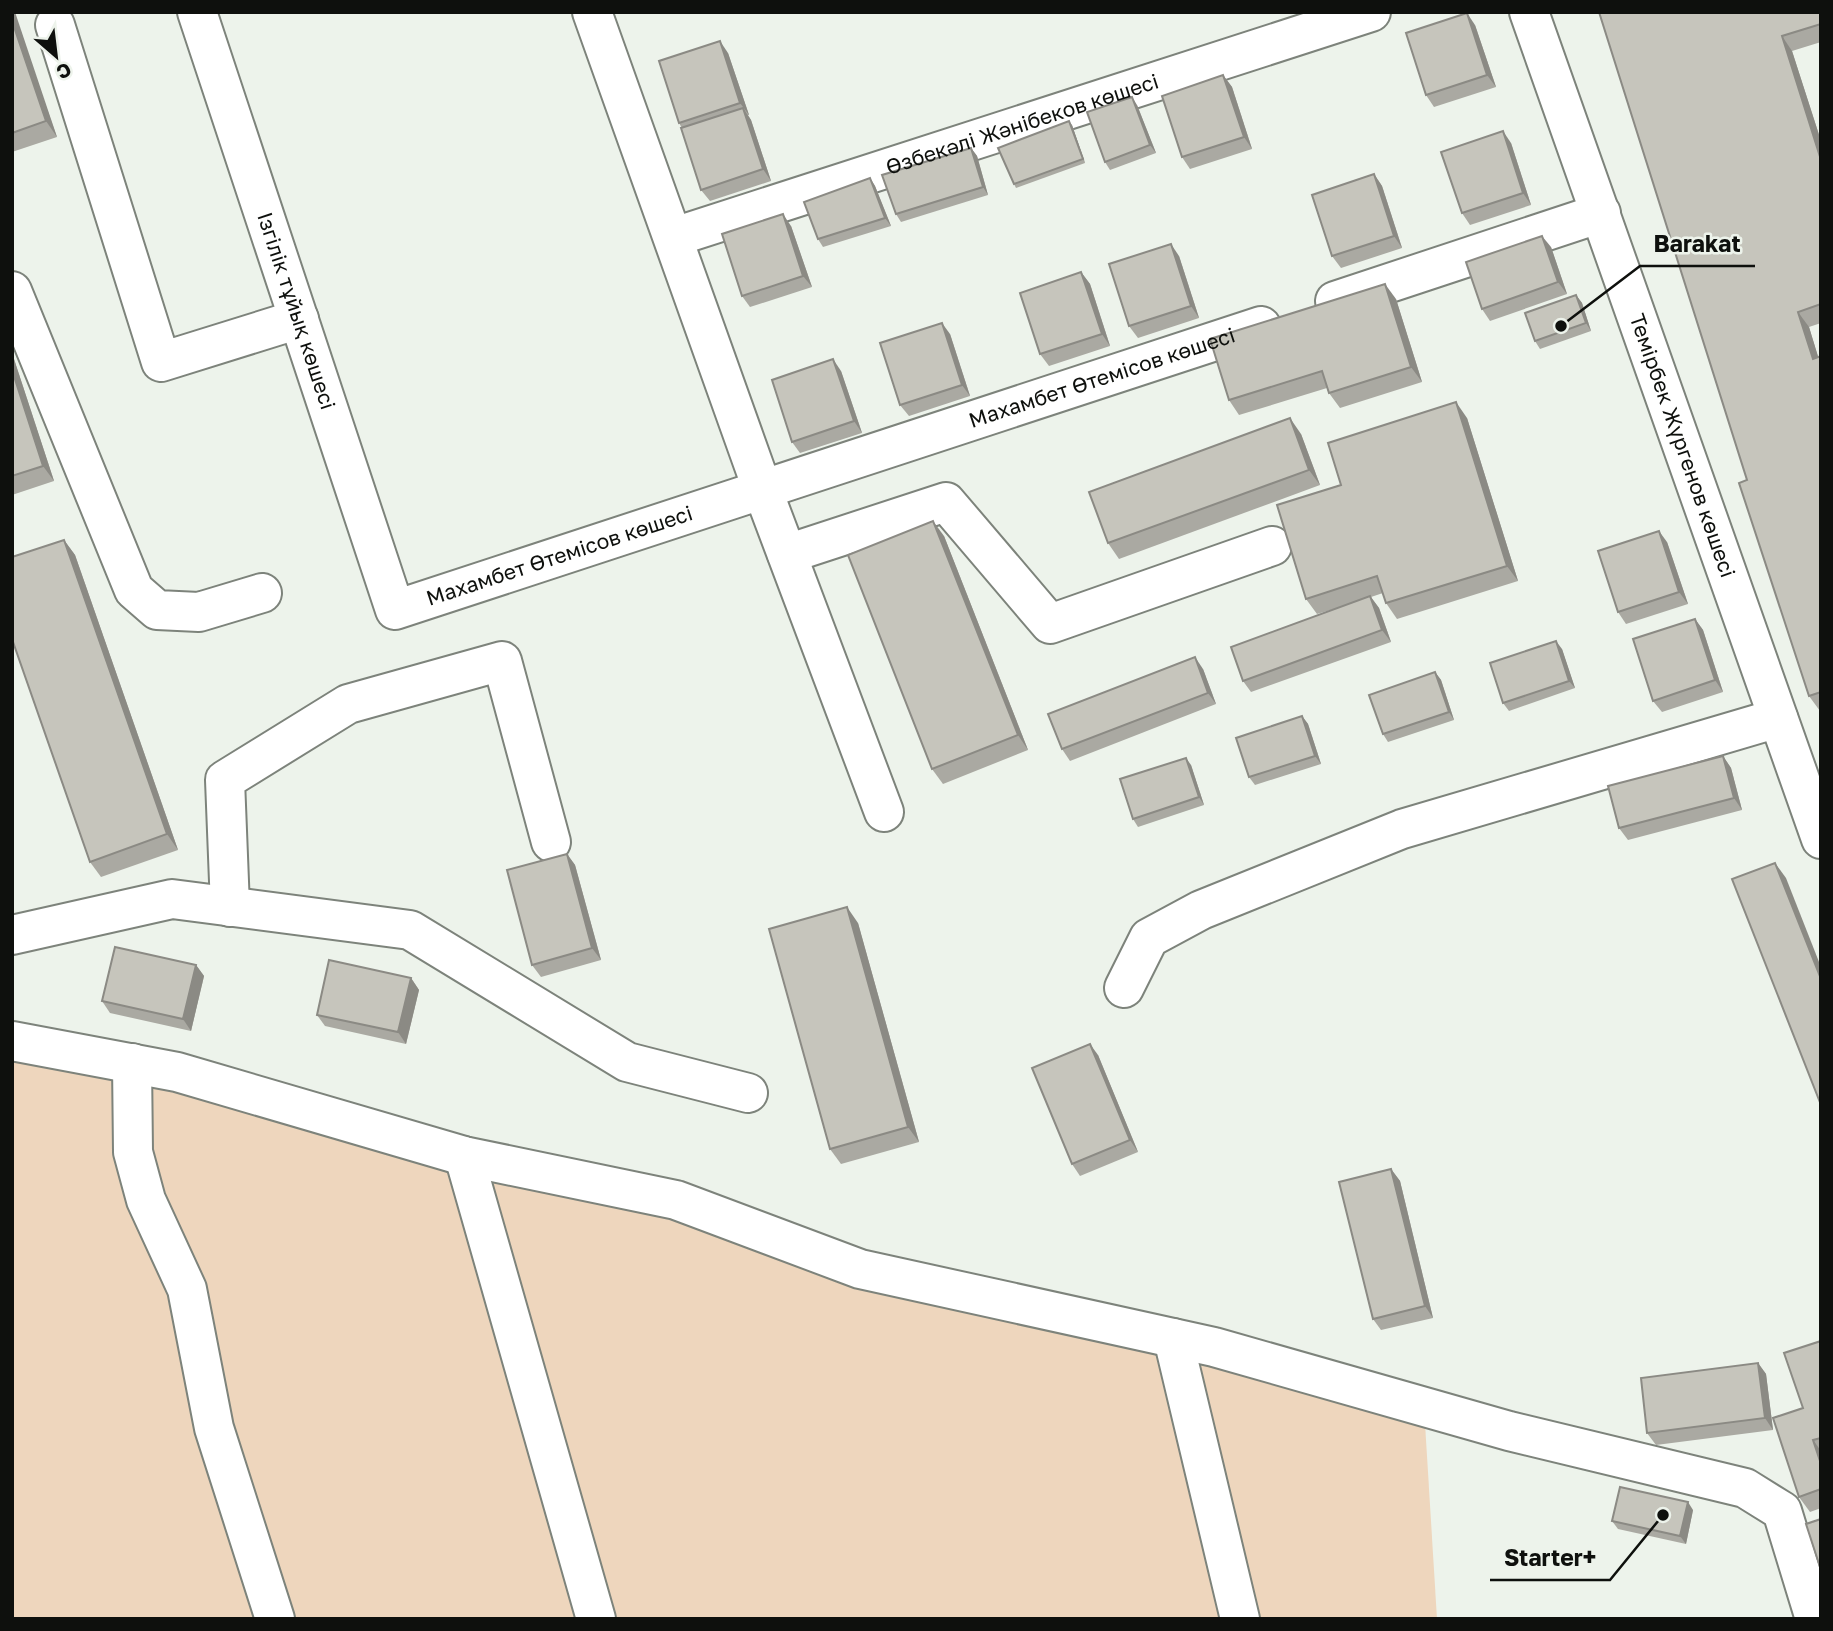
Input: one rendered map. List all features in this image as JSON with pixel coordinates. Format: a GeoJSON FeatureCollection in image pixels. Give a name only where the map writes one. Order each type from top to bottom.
{"type":"FeatureCollection","features":[{"type":"Feature","properties":{"kind":"street","name":"Ізгілік тұйық көшесі"},"geometry":{"type":"LineString","coordinates":[[197,12],[395,610]]}},
{"type":"Feature","properties":{"kind":"street"},"geometry":{"type":"LineString","coordinates":[[592,12],[763,491],[884,812]]}},
{"type":"Feature","properties":{"kind":"street","name":"Өзбекәлі Жәнібеков көшесі"},"geometry":{"type":"LineString","coordinates":[[674,237],[1371,12]]}},
{"type":"Feature","properties":{"kind":"street","name":"Темірбек Жүргенов көшесі"},"geometry":{"type":"LineString","coordinates":[[1529,12],[1778,718],[1806,751],[1821,839]]}},
{"type":"Feature","properties":{"kind":"street"},"geometry":{"type":"LineString","coordinates":[[55,25],[160,362],[299,319]]}},
{"type":"Feature","properties":{"kind":"street","name":"Махамбет Өтемісов көшесі"},"geometry":{"type":"LineString","coordinates":[[395,610],[1601,213]]}},
{"type":"Feature","properties":{"kind":"street"},"geometry":{"type":"LineString","coordinates":[[12,291],[134,590],[157,610],[199,612],[262,593]]}},
{"type":"Feature","properties":{"kind":"street"},"geometry":{"type":"LineString","coordinates":[[787,554],[946,502],[1050,624],[1272,546]]}},
{"type":"Feature","properties":{"kind":"street"},"geometry":{"type":"LineString","coordinates":[[230,907],[225,780],[348,704],[502,661],[551,842]]}},
{"type":"Feature","properties":{"kind":"street"},"geometry":{"type":"LineString","coordinates":[[1124,988],[1149,938],[1201,909],[1402,830],[1778,718]]}},
{"type":"Feature","properties":{"kind":"street"},"geometry":{"type":"LineString","coordinates":[[12,935],[172,899],[410,930],[627,1062],[748,1093]]}},
{"type":"Feature","properties":{"kind":"street"},"geometry":{"type":"LineString","coordinates":[[12,1041],[177,1072],[464,1156],[676,1200],[860,1269],[1172,1338],[1510,1431],[1745,1488],[1782,1511],[1815,1619]]}},
{"type":"Feature","properties":{"kind":"street"},"geometry":{"type":"LineString","coordinates":[[132,1063],[133,1152],[146,1200],[187,1289],[214,1428],[275,1619]]}},
{"type":"Feature","properties":{"kind":"street"},"geometry":{"type":"LineString","coordinates":[[464,1156],[596,1619]]}},
{"type":"Feature","properties":{"kind":"street"},"geometry":{"type":"LineString","coordinates":[[1172,1338],[1240,1619]]}},
{"type":"Feature","properties":{"kind":"shaded area"},"geometry":{"type":"Polygon","coordinates":[[[12,1041],[1424,1407],[1437,1619],[12,1619],[12,1041]]]}},
{"type":"Feature","properties":{"kind":"building"},"geometry":{"type":"Polygon","coordinates":[[[1599,12],[1821,12],[1821,24],[1782,36],[1821,160],[1821,304],[1798,312],[1813,359],[1821,356],[1821,692],[1809,696],[1739,483],[1747,480],[1599,12]]]}},
{"type":"Feature","properties":{"kind":"building"},"geometry":{"type":"Polygon","coordinates":[[[1467,13],[1487,75],[1426,95],[1406,33],[1467,13]]]}},
{"type":"Feature","properties":{"kind":"building"},"geometry":{"type":"Polygon","coordinates":[[[12,21],[46,121],[12,133],[12,21]]]}},
{"type":"Feature","properties":{"kind":"building"},"geometry":{"type":"Polygon","coordinates":[[[720,41],[740,103],[679,123],[659,61],[720,41]]]}},
{"type":"Feature","properties":{"kind":"building"},"geometry":{"type":"Polygon","coordinates":[[[1223,75],[1244,137],[1182,157],[1162,96],[1223,75]]]}},
{"type":"Feature","properties":{"kind":"building"},"geometry":{"type":"Polygon","coordinates":[[[1132,97],[1150,145],[1105,162],[1087,112],[1132,97]]]}},
{"type":"Feature","properties":{"kind":"building"},"geometry":{"type":"Polygon","coordinates":[[[743,108],[763,169],[701,190],[681,128],[743,108]]]}},
{"type":"Feature","properties":{"kind":"building"},"geometry":{"type":"Polygon","coordinates":[[[1069,121],[1083,159],[1014,184],[998,148],[1069,121]]]}},
{"type":"Feature","properties":{"kind":"building"},"geometry":{"type":"Polygon","coordinates":[[[1503,131],[1523,193],[1462,213],[1441,152],[1503,131]]]}},
{"type":"Feature","properties":{"kind":"building"},"geometry":{"type":"Polygon","coordinates":[[[971,148],[983,187],[896,214],[882,175],[971,148]]]}},
{"type":"Feature","properties":{"kind":"building"},"geometry":{"type":"Polygon","coordinates":[[[1374,174],[1394,236],[1332,256],[1312,195],[1374,174]]]}},
{"type":"Feature","properties":{"kind":"building"},"geometry":{"type":"Polygon","coordinates":[[[870,178],[885,218],[818,239],[804,202],[870,178]]]}},
{"type":"Feature","properties":{"kind":"building"},"geometry":{"type":"Polygon","coordinates":[[[783,214],[803,276],[742,296],[722,234],[783,214]]]}},
{"type":"Feature","properties":{"kind":"building"},"geometry":{"type":"Polygon","coordinates":[[[1542,236],[1558,282],[1482,309],[1466,262],[1542,236]]]}},
{"type":"Feature","properties":{"kind":"building"},"geometry":{"type":"Polygon","coordinates":[[[1171,244],[1191,306],[1129,326],[1109,264],[1171,244]]]}},
{"type":"Feature","properties":{"kind":"building"},"geometry":{"type":"Polygon","coordinates":[[[1081,272],[1102,334],[1040,354],[1020,293],[1081,272]]]}},
{"type":"Feature","properties":{"kind":"building"},"geometry":{"type":"Polygon","coordinates":[[[1385,284],[1411,367],[1329,393],[1322,371],[1229,400],[1210,339],[1385,284]]]}},
{"type":"Feature","properties":{"kind":"building"},"geometry":{"type":"Polygon","coordinates":[[[1576,295],[1586,323],[1535,341],[1525,313],[1576,295]]]}},
{"type":"Feature","properties":{"kind":"building"},"geometry":{"type":"Polygon","coordinates":[[[942,323],[962,385],[900,405],[880,343],[942,323]]]}},
{"type":"Feature","properties":{"kind":"building"},"geometry":{"type":"Polygon","coordinates":[[[833,359],[854,421],[792,442],[772,380],[833,359]]]}},
{"type":"Feature","properties":{"kind":"building"},"geometry":{"type":"Polygon","coordinates":[[[12,370],[43,466],[12,476],[12,370]]]}},
{"type":"Feature","properties":{"kind":"building"},"geometry":{"type":"Polygon","coordinates":[[[1456,402],[1507,566],[1386,603],[1377,576],[1306,599],[1277,505],[1341,485],[1328,443],[1456,402]]]}},
{"type":"Feature","properties":{"kind":"building"},"geometry":{"type":"Polygon","coordinates":[[[1290,418],[1309,470],[1108,543],[1089,492],[1290,418]]]}},
{"type":"Feature","properties":{"kind":"building"},"geometry":{"type":"Polygon","coordinates":[[[933,521],[1018,735],[932,769],[848,555],[933,521]]]}},
{"type":"Feature","properties":{"kind":"building"},"geometry":{"type":"Polygon","coordinates":[[[1659,531],[1679,592],[1618,612],[1598,551],[1659,531]]]}},
{"type":"Feature","properties":{"kind":"building"},"geometry":{"type":"Polygon","coordinates":[[[64,540],[167,834],[90,862],[12,639],[12,557],[64,540]]]}},
{"type":"Feature","properties":{"kind":"building"},"geometry":{"type":"Polygon","coordinates":[[[1370,596],[1382,630],[1243,681],[1231,647],[1370,596]]]}},
{"type":"Feature","properties":{"kind":"building"},"geometry":{"type":"Polygon","coordinates":[[[1695,619],[1715,680],[1653,701],[1633,639],[1695,619]]]}},
{"type":"Feature","properties":{"kind":"building"},"geometry":{"type":"Polygon","coordinates":[[[1556,641],[1569,681],[1503,703],[1490,663],[1556,641]]]}},
{"type":"Feature","properties":{"kind":"building"},"geometry":{"type":"Polygon","coordinates":[[[1195,657],[1208,693],[1062,749],[1048,714],[1195,657]]]}},
{"type":"Feature","properties":{"kind":"building"},"geometry":{"type":"Polygon","coordinates":[[[1435,672],[1449,712],[1383,734],[1369,695],[1435,672]]]}},
{"type":"Feature","properties":{"kind":"building"},"geometry":{"type":"Polygon","coordinates":[[[1302,716],[1315,756],[1249,777],[1236,738],[1302,716]]]}},
{"type":"Feature","properties":{"kind":"building"},"geometry":{"type":"Polygon","coordinates":[[[1723,756],[1734,798],[1619,828],[1608,786],[1723,756]]]}},
{"type":"Feature","properties":{"kind":"building"},"geometry":{"type":"Polygon","coordinates":[[[1186,758],[1199,797],[1133,819],[1120,779],[1186,758]]]}},
{"type":"Feature","properties":{"kind":"building"},"geometry":{"type":"Polygon","coordinates":[[[567,854],[592,948],[532,965],[507,870],[567,854]]]}},
{"type":"Feature","properties":{"kind":"building"},"geometry":{"type":"Polygon","coordinates":[[[1775,863],[1821,979],[1821,1105],[1732,879],[1775,863]]]}},
{"type":"Feature","properties":{"kind":"building"},"geometry":{"type":"Polygon","coordinates":[[[847,907],[908,1127],[830,1149],[769,929],[847,907]]]}},
{"type":"Feature","properties":{"kind":"building"},"geometry":{"type":"Polygon","coordinates":[[[115,947],[196,965],[183,1019],[102,1001],[115,947]]]}},
{"type":"Feature","properties":{"kind":"building"},"geometry":{"type":"Polygon","coordinates":[[[329,960],[411,978],[398,1032],[317,1015],[329,960]]]}},
{"type":"Feature","properties":{"kind":"building"},"geometry":{"type":"Polygon","coordinates":[[[1090,1044],[1130,1140],[1072,1164],[1032,1068],[1090,1044]]]}},
{"type":"Feature","properties":{"kind":"building"},"geometry":{"type":"Polygon","coordinates":[[[1391,1169],[1425,1306],[1373,1319],[1339,1182],[1391,1169]]]}},
{"type":"Feature","properties":{"kind":"building"},"geometry":{"type":"Polygon","coordinates":[[[1821,1341],[1821,1438],[1813,1440],[1821,1464],[1821,1489],[1799,1497],[1773,1418],[1803,1408],[1784,1353],[1821,1341]]]}},
{"type":"Feature","properties":{"kind":"building"},"geometry":{"type":"Polygon","coordinates":[[[1758,1363],[1765,1418],[1647,1433],[1641,1378],[1758,1363]]]}},
{"type":"Feature","properties":{"kind":"building"},"geometry":{"type":"Polygon","coordinates":[[[1620,1487],[1688,1502],[1680,1536],[1612,1521],[1620,1487]]]}},
{"type":"Feature","properties":{"kind":"building"},"geometry":{"type":"Polygon","coordinates":[[[1821,1519],[1821,1570],[1806,1524],[1821,1519]]]}},
{"type":"Feature","properties":{"kind":"place","name":"Barakat"},"geometry":{"type":"Point","coordinates":[1561,326]}},
{"type":"Feature","properties":{"kind":"place","name":"Starter+"},"geometry":{"type":"Point","coordinates":[1663,1515]}}]}
